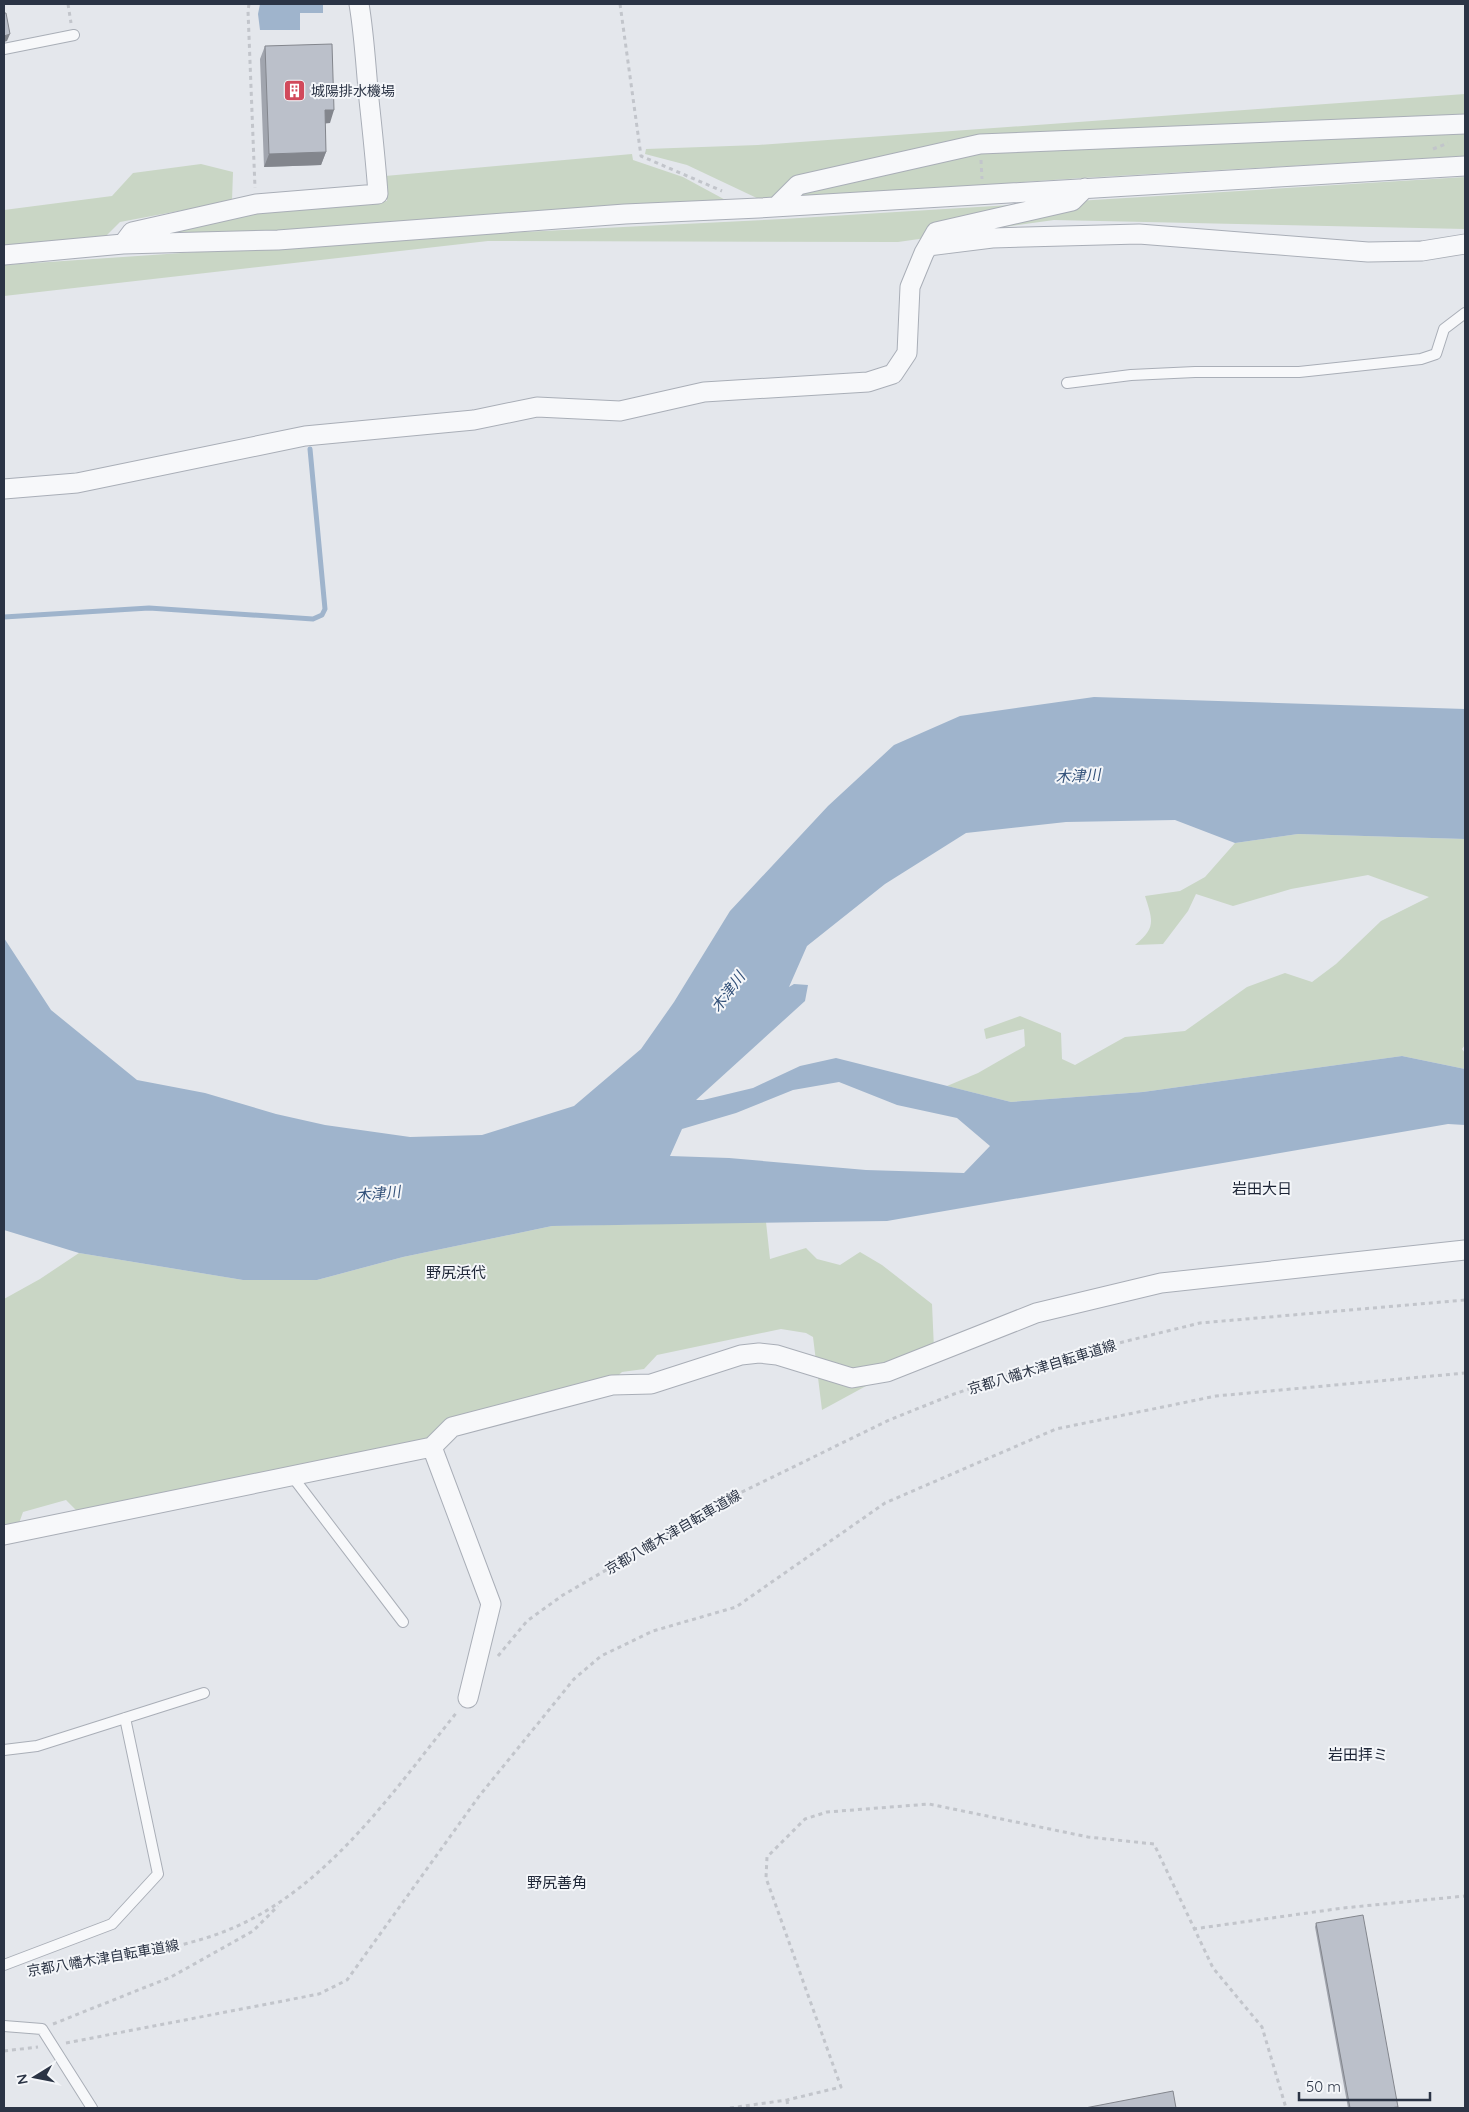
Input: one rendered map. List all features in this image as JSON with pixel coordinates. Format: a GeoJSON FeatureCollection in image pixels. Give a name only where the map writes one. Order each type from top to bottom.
{"type":"FeatureCollection","features":[{"type":"Feature","properties":{"kind":"street"},"geometry":{"type":"LineString","coordinates":[[123,244],[132,232],[256,204],[378,194],[360,4]]}},
{"type":"Feature","properties":{"kind":"street"},"geometry":{"type":"LineString","coordinates":[[776,207],[798,185],[980,144],[1465,124]]}},
{"type":"Feature","properties":{"kind":"street"},"geometry":{"type":"LineString","coordinates":[[4,255],[123,244],[278,240],[541,220],[1465,166]]}},
{"type":"Feature","properties":{"kind":"street"},"geometry":{"type":"LineString","coordinates":[[4,489],[77,483],[305,436],[474,420],[537,407],[620,411],[704,392],[868,382],[893,374],[907,353],[910,287],[936,232],[1072,201],[1086,188]]}},
{"type":"Feature","properties":{"kind":"street"},"geometry":{"type":"LineString","coordinates":[[928,246],[992,238],[1139,234],[1368,252],[1422,251],[1465,244]]}},
{"type":"Feature","properties":{"kind":"street"},"geometry":{"type":"LineString","coordinates":[[4,1535],[432,1447],[452,1427],[612,1385],[651,1384],[741,1355],[777,1354],[852,1378],[887,1372],[1036,1313],[1161,1283],[1465,1250]]}},
{"type":"Feature","properties":{"kind":"street"},"geometry":{"type":"LineString","coordinates":[[432,1447],[491,1604],[468,1698]]}},
{"type":"Feature","properties":{"kind":"lane"},"geometry":{"type":"LineString","coordinates":[[4,49],[74,36]]}},
{"type":"Feature","properties":{"kind":"lane"},"geometry":{"type":"LineString","coordinates":[[1067,383],[1131,375],[1186,372],[1298,372],[1421,359],[1436,354],[1444,329],[1465,314]]}},
{"type":"Feature","properties":{"kind":"lane"},"geometry":{"type":"LineString","coordinates":[[292,1476],[403,1622]]}},
{"type":"Feature","properties":{"kind":"lane"},"geometry":{"type":"LineString","coordinates":[[4,1750],[37,1746],[204,1693]]}},
{"type":"Feature","properties":{"kind":"lane"},"geometry":{"type":"LineString","coordinates":[[4,1965],[112,1924],[158,1874],[125,1718]]}},
{"type":"Feature","properties":{"kind":"lane"},"geometry":{"type":"LineString","coordinates":[[4,2026],[42,2029],[92,2108]]}},
{"type":"Feature","properties":{"kind":"path"},"geometry":{"type":"LineString","coordinates":[[68,4],[74,36]]}},
{"type":"Feature","properties":{"kind":"path"},"geometry":{"type":"LineString","coordinates":[[249,4],[256,204]]}},
{"type":"Feature","properties":{"kind":"path"},"geometry":{"type":"LineString","coordinates":[[620,4],[641,156],[727,194],[734,209]]}},
{"type":"Feature","properties":{"kind":"path"},"geometry":{"type":"LineString","coordinates":[[980,144],[983,195]]}},
{"type":"Feature","properties":{"kind":"path","name":"京都八幡木津自転車道線"},"geometry":{"type":"LineString","coordinates":[[495,1660],[527,1621],[563,1595],[736,1495],[887,1421],[954,1394],[1070,1355],[1200,1323],[1465,1300]]}},
{"type":"Feature","properties":{"kind":"path"},"geometry":{"type":"LineString","coordinates":[[4,2051],[53,2046],[319,1994],[347,1980],[480,1795],[574,1679],[601,1656],[653,1631],[736,1607],[885,1503],[1056,1429],[1216,1396],[1465,1373]]}},
{"type":"Feature","properties":{"kind":"path","name":"京都八幡木津自転車道線"},"geometry":{"type":"LineString","coordinates":[[33,1970],[176,1947],[246,1922],[280,1904],[310,1881],[338,1855],[404,1778],[468,1698]]}},
{"type":"Feature","properties":{"kind":"path"},"geometry":{"type":"LineString","coordinates":[[730,2108],[787,2100],[841,2087],[766,1878],[767,1856],[806,1819],[827,1812],[929,1804],[1088,1837],[1154,1844],[1213,1968],[1262,2027],[1286,2108]]}},
{"type":"Feature","properties":{"kind":"path"},"geometry":{"type":"LineString","coordinates":[[1193,1929],[1343,1908],[1465,1896]]}},
{"type":"Feature","properties":{"kind":"path"},"geometry":{"type":"LineString","coordinates":[[42,2029],[75,2014],[171,1977],[253,1931],[280,1904]]}},
{"type":"Feature","properties":{"kind":"path"},"geometry":{"type":"LineString","coordinates":[[787,2100],[788,2108]]}},
{"type":"Feature","properties":{"kind":"green space"},"geometry":{"type":"Polygon","coordinates":[[[1465,94],[1465,156],[1082,178],[761,200],[687,165],[645,154],[646,149],[758,145],[1465,94]]]}},
{"type":"Feature","properties":{"kind":"green space"},"geometry":{"type":"Polygon","coordinates":[[[632,154],[633,160],[683,177],[731,203],[145,238],[262,211],[387,201],[385,176],[632,154]]]}},
{"type":"Feature","properties":{"kind":"green space"},"geometry":{"type":"Polygon","coordinates":[[[201,164],[233,172],[232,201],[120,222],[103,239],[4,249],[4,210],[112,196],[133,173],[201,164]]]}},
{"type":"Feature","properties":{"kind":"green space"},"geometry":{"type":"Polygon","coordinates":[[[1465,177],[1465,229],[1054,220],[898,242],[488,241],[4,296],[4,265],[405,238],[783,219],[1465,177]]]}},
{"type":"Feature","properties":{"kind":"green space"},"geometry":{"type":"Polygon","coordinates":[[[1298,834],[1465,839],[1465,1045],[1462,1049],[1465,1053],[1465,1069],[1402,1056],[1143,1092],[1011,1102],[947,1086],[978,1073],[1025,1046],[1024,1029],[986,1039],[984,1029],[1020,1016],[1061,1033],[1062,1059],[1075,1065],[1125,1037],[1185,1031],[1247,987],[1285,973],[1312,982],[1336,964],[1381,921],[1429,897],[1368,875],[1291,889],[1233,906],[1196,894],[1188,911],[1163,944],[1135,945],[1150,929],[1151,918],[1145,896],[1180,891],[1205,877],[1235,843],[1298,834]]]}},
{"type":"Feature","properties":{"kind":"green space"},"geometry":{"type":"Polygon","coordinates":[[[766,1222],[770,1259],[806,1248],[817,1259],[840,1265],[860,1252],[882,1265],[932,1304],[934,1349],[822,1410],[813,1337],[806,1333],[781,1329],[657,1355],[644,1369],[622,1372],[597,1394],[438,1441],[79,1513],[66,1500],[23,1512],[18,1526],[4,1529],[4,1299],[40,1279],[79,1253],[243,1280],[317,1280],[403,1257],[552,1226],[766,1222]]]}},
{"type":"Feature","properties":{"kind":"water"},"geometry":{"type":"Polygon","coordinates":[[[260,4],[323,4],[323,13],[300,13],[300,30],[260,30],[258,14],[260,4]]]}},
{"type":"Feature","properties":{"kind":"water","name":"木津川"},"geometry":{"type":"Polygon","coordinates":[[[1094,697],[1465,709],[1465,839],[1298,834],[1235,843],[1175,820],[1066,822],[966,833],[885,884],[807,946],[789,987],[794,984],[808,985],[805,1001],[696,1100],[753,1088],[800,1066],[836,1058],[1011,1102],[1143,1092],[1402,1056],[1465,1069],[1465,1125],[1448,1124],[887,1221],[552,1226],[403,1257],[317,1280],[243,1280],[79,1253],[4,1230],[4,938],[51,1010],[137,1080],[205,1093],[276,1114],[325,1125],[410,1137],[482,1135],[574,1106],[641,1049],[674,1002],[730,911],[828,806],[894,745],[960,716],[1094,697]],[[839,1082],[793,1090],[736,1113],[682,1129],[670,1156],[729,1158],[866,1170],[964,1173],[990,1146],[957,1118],[897,1105],[839,1082]]]}},
{"type":"Feature","properties":{"kind":"building"},"geometry":{"type":"Polygon","coordinates":[[[4,13],[6,13],[10,34],[4,36],[4,13]]]}},
{"type":"Feature","properties":{"kind":"building","name":"城陽排水機場"},"geometry":{"type":"Polygon","coordinates":[[[332,44],[334,110],[325,110],[326,152],[269,154],[265,46],[332,44]]]}},
{"type":"Feature","properties":{"kind":"building"},"geometry":{"type":"Polygon","coordinates":[[[1363,1915],[1398,2107],[1350,2108],[1316,1923],[1363,1915]]]}},
{"type":"Feature","properties":{"kind":"building"},"geometry":{"type":"Polygon","coordinates":[[[1173,2091],[1176,2108],[1085,2108],[1173,2091]]]}},
{"type":"Feature","properties":{"kind":"waterway"},"geometry":{"type":"LineString","coordinates":[[4,617],[149,608],[313,619],[322,615],[325,609],[310,449]]}},
{"type":"Feature","properties":{"kind":"place","name":"城陽排水機場"},"geometry":{"type":"Point","coordinates":[295,91]}},
{"type":"Feature","properties":{"kind":"district","name":"岩田大日"},"geometry":{"type":"Point","coordinates":[1262,1189]}},
{"type":"Feature","properties":{"kind":"district","name":"野尻浜代"},"geometry":{"type":"Point","coordinates":[456,1273]}},
{"type":"Feature","properties":{"kind":"district","name":"岩田拝ミ"},"geometry":{"type":"Point","coordinates":[1358,1755]}},
{"type":"Feature","properties":{"kind":"district","name":"野尻善角"},"geometry":{"type":"Point","coordinates":[557,1883]}}]}
